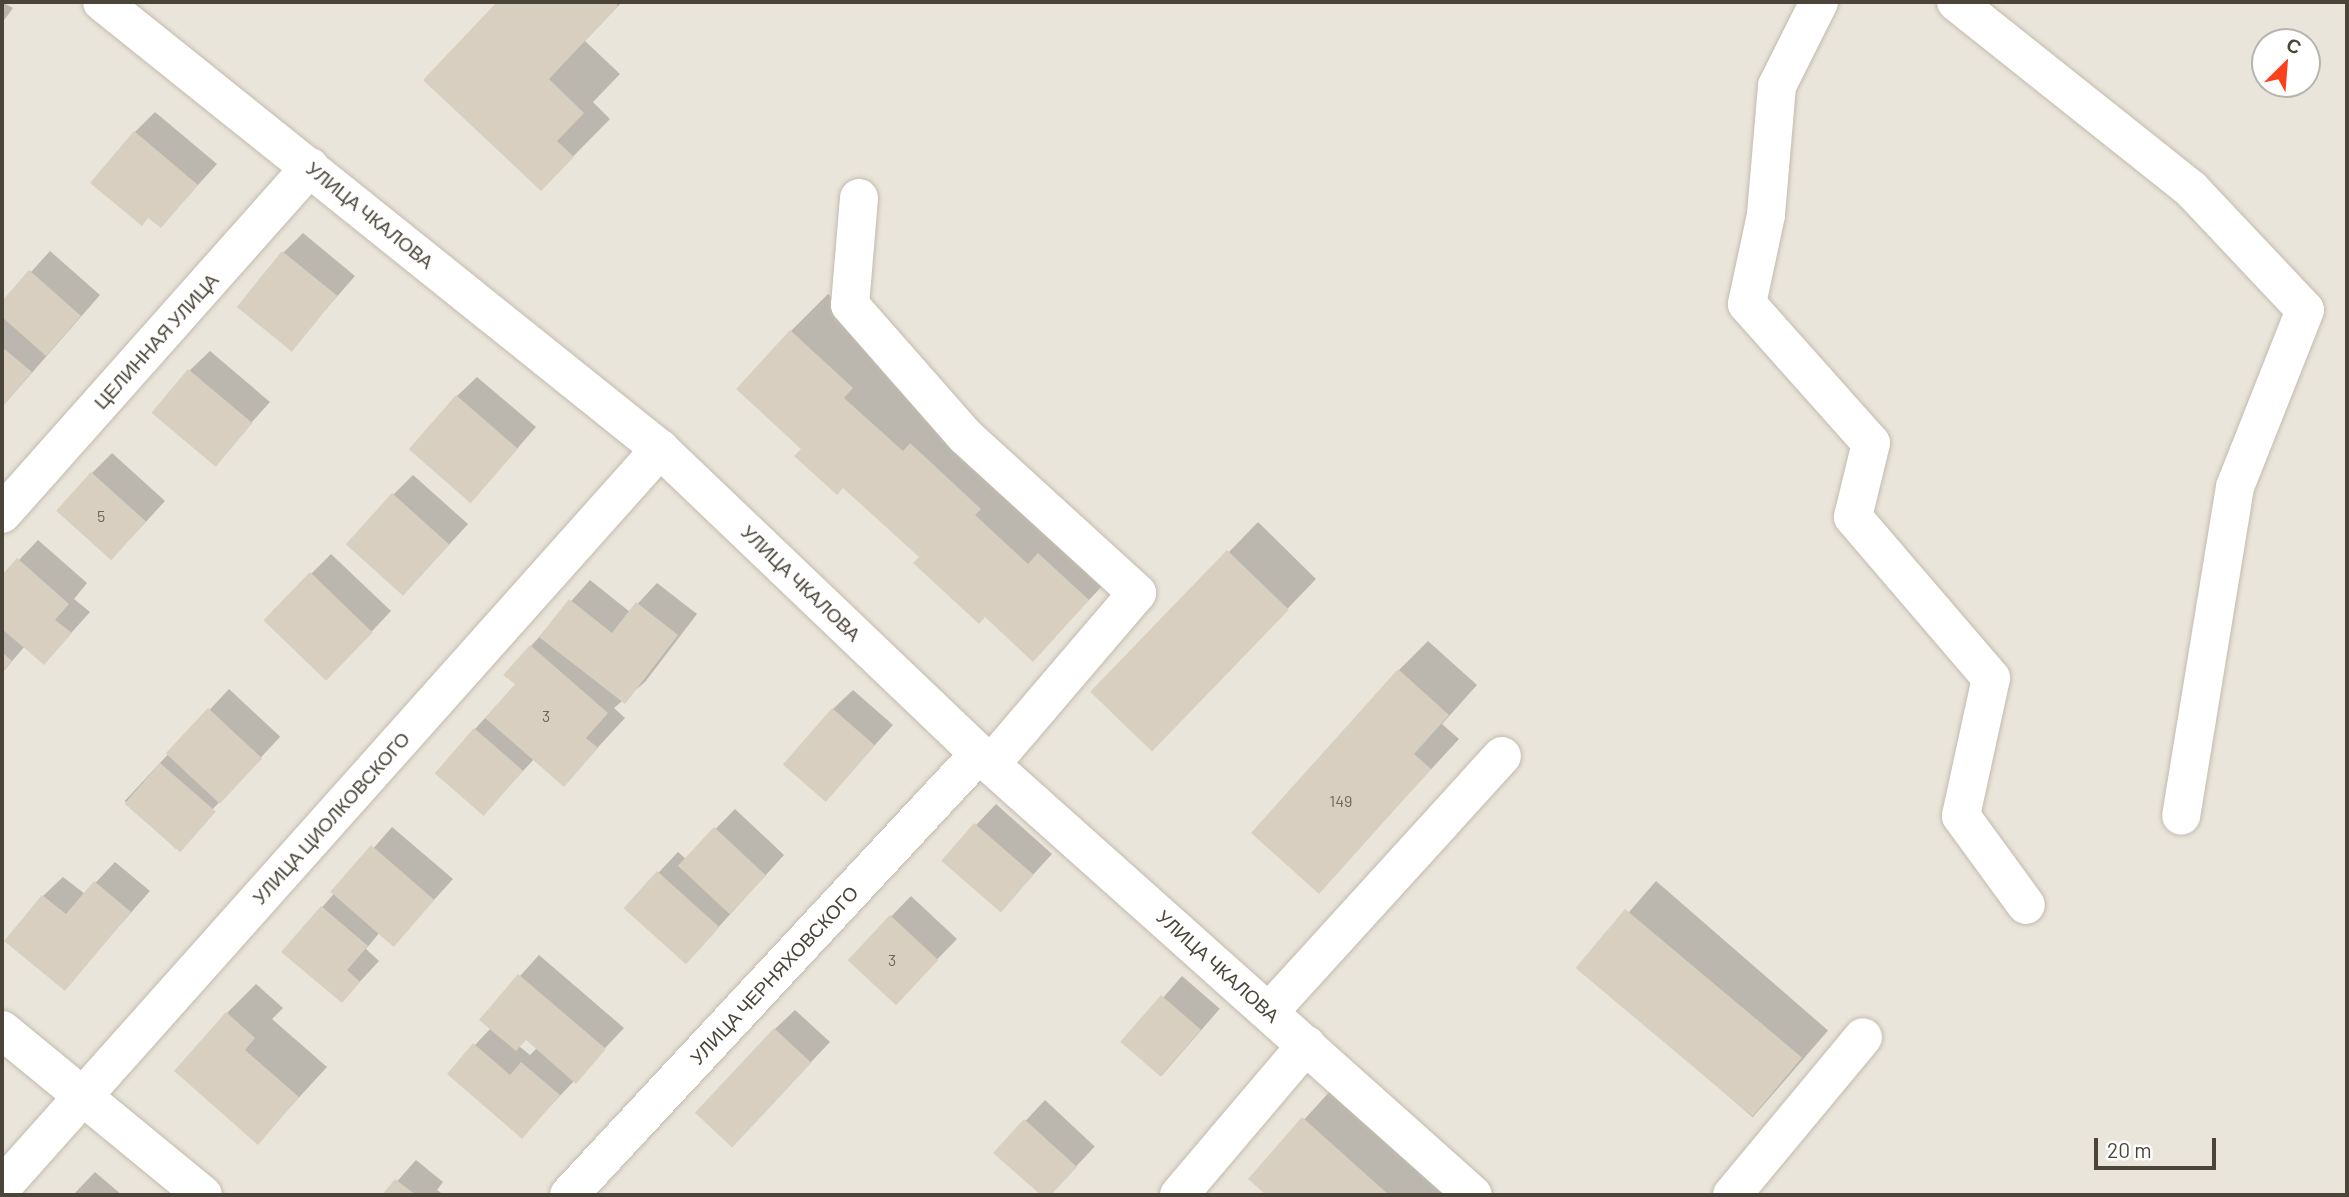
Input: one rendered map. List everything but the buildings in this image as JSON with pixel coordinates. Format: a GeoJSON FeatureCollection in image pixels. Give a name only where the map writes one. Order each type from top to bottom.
{"type":"FeatureCollection","features":[{"type":"Feature","properties":{"kind":"street","name":"УЛИЦА ЧКАЛОВА"},"geometry":{"type":"LineString","coordinates":[[102,2],[660,449],[985,759],[1473,1195]]}},
{"type":"Feature","properties":{"kind":"street"},"geometry":{"type":"LineString","coordinates":[[1819,2],[1777,86],[1766,215],[1747,304],[1871,443],[1853,517],[1992,678],[1961,816],[2026,905]]}},
{"type":"Feature","properties":{"kind":"street"},"geometry":{"type":"LineString","coordinates":[[1955,2],[2191,189],[2305,310],[2235,488],[2181,816]]}},
{"type":"Feature","properties":{"kind":"street","name":"ЦЕЛИННАЯ УЛИЦА"},"geometry":{"type":"LineString","coordinates":[[2,514],[310,167]]}},
{"type":"Feature","properties":{"kind":"street","name":"УЛИЦА ЧЕРНЯХОВСКОГО"},"geometry":{"type":"LineString","coordinates":[[569,1195],[985,759],[1137,593],[965,436],[850,306],[859,198]]}},
{"type":"Feature","properties":{"kind":"street","name":"УЛИЦА ЦИОЛКОВСКОГО"},"geometry":{"type":"LineString","coordinates":[[2,1187],[660,449]]}},
{"type":"Feature","properties":{"kind":"street"},"geometry":{"type":"LineString","coordinates":[[1269,1012],[1502,755]]}},
{"type":"Feature","properties":{"kind":"street"},"geometry":{"type":"LineString","coordinates":[[2,1030],[204,1195]]}},
{"type":"Feature","properties":{"kind":"street"},"geometry":{"type":"LineString","coordinates":[[1732,1195],[1863,1037]]}},
{"type":"Feature","properties":{"kind":"street"},"geometry":{"type":"LineString","coordinates":[[1179,1195],[1306,1045]]}},
{"type":"Feature","properties":{"kind":"shaded area"},"geometry":{"type":"Polygon","coordinates":[[[2,2],[2347,2],[2347,1195],[2,1195],[2,2]]]}}]}
